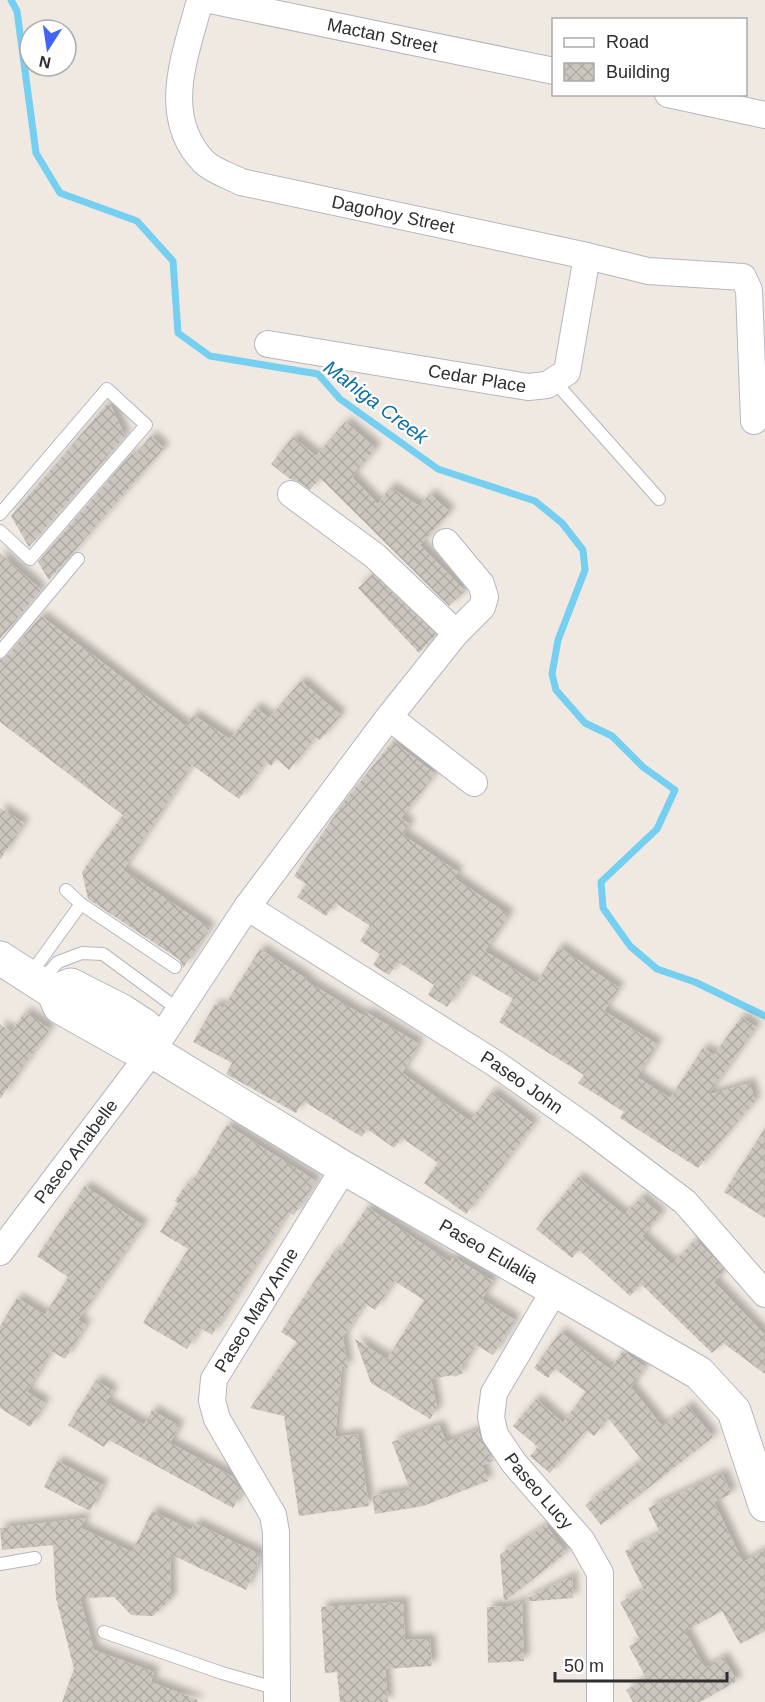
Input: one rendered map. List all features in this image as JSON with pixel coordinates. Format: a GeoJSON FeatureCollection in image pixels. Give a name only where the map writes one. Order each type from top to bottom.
{"type":"FeatureCollection","features":[{"type":"Feature","properties":{"kind":"street","name":"Dagohoy Street"},"geometry":{"type":"LineString","coordinates":[[200,0],[177,89],[184,136],[206,163],[241,182],[587,256],[648,272],[743,277],[749,290],[754,421]]}},
{"type":"Feature","properties":{"kind":"street","name":"Mactan Street"},"geometry":{"type":"LineString","coordinates":[[210,0],[552,71]]}},
{"type":"Feature","properties":{"kind":"street"},"geometry":{"type":"LineString","coordinates":[[678,96],[765,114]]}},
{"type":"Feature","properties":{"kind":"street"},"geometry":{"type":"LineString","coordinates":[[555,382],[567,372],[587,256]]}},
{"type":"Feature","properties":{"kind":"street","name":"Cedar Place"},"geometry":{"type":"LineString","coordinates":[[268,344],[528,387],[555,382]]}},
{"type":"Feature","properties":{"kind":"street"},"geometry":{"type":"LineString","coordinates":[[291,494],[375,556],[456,633]]}},
{"type":"Feature","properties":{"kind":"street","name":"Paseo Anabelle"},"geometry":{"type":"LineString","coordinates":[[0,1252],[152,1051],[247,907],[389,717],[456,633],[482,607],[485,597],[481,584],[446,542]]}},
{"type":"Feature","properties":{"kind":"street"},"geometry":{"type":"LineString","coordinates":[[389,717],[474,783]]}},
{"type":"Feature","properties":{"kind":"street","name":"Paseo John"},"geometry":{"type":"LineString","coordinates":[[247,907],[496,1064],[596,1135],[685,1202],[765,1294]]}},
{"type":"Feature","properties":{"kind":"street","name":"Paseo Eulalia"},"geometry":{"type":"LineString","coordinates":[[0,958],[40,984],[60,1007],[130,1047],[152,1051],[344,1168],[699,1374],[734,1411],[765,1505]]}},
{"type":"Feature","properties":{"kind":"street","name":"Paseo Mary Anne"},"geometry":{"type":"LineString","coordinates":[[277,1694],[276,1532],[273,1515],[218,1419],[212,1401],[214,1379],[344,1168]]}},
{"type":"Feature","properties":{"kind":"street","name":"Paseo Lucy"},"geometry":{"type":"LineString","coordinates":[[554,1291],[494,1393],[491,1417],[495,1435],[582,1541],[600,1573],[600,1702]]}},
{"type":"Feature","properties":{"kind":"lane"},"geometry":{"type":"LineString","coordinates":[[555,382],[659,498]]}},
{"type":"Feature","properties":{"kind":"lane"},"geometry":{"type":"LineString","coordinates":[[0,514],[107,389],[146,424],[30,559],[0,531]]}},
{"type":"Feature","properties":{"kind":"lane"},"geometry":{"type":"LineString","coordinates":[[0,652],[78,559]]}},
{"type":"Feature","properties":{"kind":"lane"},"geometry":{"type":"LineString","coordinates":[[66,890],[81,904],[175,967]]}},
{"type":"Feature","properties":{"kind":"lane"},"geometry":{"type":"LineString","coordinates":[[40,984],[81,904]]}},
{"type":"Feature","properties":{"kind":"lane"},"geometry":{"type":"LineString","coordinates":[[40,984],[58,962],[82,953],[103,954],[179,1010]]}},
{"type":"Feature","properties":{"kind":"lane"},"geometry":{"type":"LineString","coordinates":[[0,1564],[35,1558]]}},
{"type":"Feature","properties":{"kind":"lane"},"geometry":{"type":"LineString","coordinates":[[104,1632],[264,1685],[277,1694]]}},
{"type":"Feature","properties":{"kind":"building"},"geometry":{"type":"Polygon","coordinates":[[[109,402],[125,436],[29,547],[11,516],[109,402]]]}},
{"type":"Feature","properties":{"kind":"building"},"geometry":{"type":"Polygon","coordinates":[[[345,422],[376,448],[352,477],[378,504],[390,487],[419,506],[430,494],[450,512],[420,545],[465,591],[449,606],[320,478],[310,490],[290,479],[271,464],[293,437],[316,456],[345,422]]]}},
{"type":"Feature","properties":{"kind":"building"},"geometry":{"type":"Polygon","coordinates":[[[151,436],[164,448],[49,580],[38,562],[132,453],[134,456],[151,436]]]}},
{"type":"Feature","properties":{"kind":"building"},"geometry":{"type":"Polygon","coordinates":[[[0,553],[41,590],[0,639],[0,553]]]}},
{"type":"Feature","properties":{"kind":"building"},"geometry":{"type":"Polygon","coordinates":[[[373,574],[436,634],[419,653],[358,588],[373,574]]]}},
{"type":"Feature","properties":{"kind":"building"},"geometry":{"type":"Polygon","coordinates":[[[41,616],[186,726],[193,715],[230,739],[256,707],[269,718],[301,681],[341,715],[320,740],[316,737],[289,770],[277,759],[271,766],[266,762],[239,799],[192,765],[123,870],[210,928],[183,968],[180,960],[88,899],[82,872],[123,815],[0,722],[0,660],[6,657],[41,616]]]}},
{"type":"Feature","properties":{"kind":"building"},"geometry":{"type":"Polygon","coordinates":[[[393,741],[435,774],[401,818],[410,824],[403,835],[458,872],[454,878],[509,915],[485,951],[536,983],[559,947],[619,988],[604,1011],[657,1044],[637,1077],[670,1098],[703,1048],[714,1055],[741,1017],[756,1027],[708,1095],[750,1083],[755,1101],[698,1168],[620,1118],[624,1112],[578,1083],[584,1075],[499,1022],[513,999],[470,973],[447,1007],[428,995],[434,985],[398,962],[389,975],[373,965],[380,954],[360,941],[370,926],[335,903],[326,916],[297,897],[306,884],[294,876],[343,803],[393,741]]]}},
{"type":"Feature","properties":{"kind":"building"},"geometry":{"type":"Polygon","coordinates":[[[0,808],[24,823],[0,860],[0,808]]]}},
{"type":"Feature","properties":{"kind":"building"},"geometry":{"type":"Polygon","coordinates":[[[260,949],[307,979],[306,981],[364,1016],[366,1012],[419,1044],[402,1073],[470,1121],[492,1092],[534,1124],[466,1214],[424,1183],[438,1163],[402,1138],[394,1148],[367,1129],[362,1137],[303,1101],[296,1113],[226,1074],[232,1063],[193,1042],[215,1004],[223,1008],[260,949]]]}},
{"type":"Feature","properties":{"kind":"building"},"geometry":{"type":"Polygon","coordinates":[[[25,1012],[50,1029],[0,1099],[0,1024],[11,1032],[25,1012]]]}},
{"type":"Feature","properties":{"kind":"building"},"geometry":{"type":"Polygon","coordinates":[[[227,1125],[316,1181],[294,1215],[288,1212],[212,1335],[200,1328],[187,1349],[143,1323],[188,1249],[160,1232],[178,1203],[175,1201],[187,1183],[190,1185],[227,1125]]]}},
{"type":"Feature","properties":{"kind":"building"},"geometry":{"type":"Polygon","coordinates":[[[765,1128],[765,1218],[724,1192],[765,1128]]]}},
{"type":"Feature","properties":{"kind":"building"},"geometry":{"type":"Polygon","coordinates":[[[578,1177],[624,1215],[641,1197],[661,1215],[642,1236],[672,1264],[695,1240],[713,1257],[725,1270],[714,1282],[765,1335],[765,1374],[723,1343],[712,1353],[641,1284],[630,1296],[579,1250],[572,1258],[536,1229],[578,1177]]]}},
{"type":"Feature","properties":{"kind":"building"},"geometry":{"type":"Polygon","coordinates":[[[85,1186],[143,1225],[78,1320],[86,1325],[65,1359],[51,1351],[27,1392],[45,1403],[30,1427],[0,1408],[0,1326],[17,1298],[45,1315],[68,1277],[37,1256],[85,1186]]]}},
{"type":"Feature","properties":{"kind":"building"},"geometry":{"type":"Polygon","coordinates":[[[367,1207],[450,1262],[453,1257],[493,1281],[482,1299],[515,1320],[493,1355],[476,1345],[461,1368],[463,1373],[455,1377],[453,1375],[431,1379],[437,1408],[430,1419],[371,1383],[355,1339],[387,1359],[424,1300],[394,1281],[375,1310],[365,1303],[343,1337],[348,1369],[342,1365],[335,1437],[358,1434],[369,1506],[299,1516],[284,1416],[250,1408],[297,1342],[281,1332],[334,1251],[337,1253],[367,1207]]]}},
{"type":"Feature","properties":{"kind":"building"},"geometry":{"type":"Polygon","coordinates":[[[560,1332],[610,1369],[623,1351],[645,1367],[631,1387],[662,1426],[688,1406],[713,1437],[601,1525],[585,1505],[642,1460],[608,1418],[594,1436],[586,1430],[550,1473],[530,1456],[538,1447],[513,1426],[536,1399],[563,1423],[586,1392],[555,1369],[548,1378],[534,1368],[560,1332]]]}},
{"type":"Feature","properties":{"kind":"building"},"geometry":{"type":"Polygon","coordinates":[[[96,1380],[113,1391],[106,1402],[144,1425],[152,1410],[179,1426],[170,1443],[233,1477],[242,1492],[233,1508],[109,1440],[104,1447],[68,1425],[96,1380]]]}},
{"type":"Feature","properties":{"kind":"building"},"geometry":{"type":"Polygon","coordinates":[[[439,1425],[446,1442],[478,1430],[482,1443],[494,1461],[482,1465],[488,1481],[423,1506],[375,1514],[372,1496],[410,1490],[392,1442],[439,1425]]]}},
{"type":"Feature","properties":{"kind":"building"},"geometry":{"type":"Polygon","coordinates":[[[57,1461],[103,1485],[90,1511],[44,1487],[57,1461]]]}},
{"type":"Feature","properties":{"kind":"building"},"geometry":{"type":"Polygon","coordinates":[[[722,1473],[731,1494],[714,1502],[743,1562],[765,1550],[765,1631],[740,1644],[722,1611],[685,1631],[705,1668],[723,1657],[737,1681],[700,1702],[633,1702],[626,1690],[646,1678],[629,1646],[640,1640],[620,1602],[644,1590],[625,1551],[660,1533],[648,1508],[722,1473]]]}},
{"type":"Feature","properties":{"kind":"building"},"geometry":{"type":"Polygon","coordinates":[[[152,1511],[191,1530],[195,1523],[261,1555],[246,1590],[170,1554],[171,1599],[153,1616],[131,1615],[114,1597],[80,1598],[94,1650],[154,1672],[151,1682],[198,1700],[198,1702],[62,1702],[74,1669],[56,1598],[53,1545],[2,1550],[0,1528],[86,1518],[81,1528],[132,1552],[152,1511]]]}},
{"type":"Feature","properties":{"kind":"building"},"geometry":{"type":"Polygon","coordinates":[[[546,1525],[566,1553],[504,1602],[500,1554],[546,1525]]]}},
{"type":"Feature","properties":{"kind":"building"},"geometry":{"type":"Polygon","coordinates":[[[572,1576],[573,1598],[522,1602],[524,1661],[488,1663],[487,1607],[511,1606],[572,1576]]]}},
{"type":"Feature","properties":{"kind":"building"},"geometry":{"type":"Polygon","coordinates":[[[403,1602],[405,1640],[430,1639],[432,1666],[385,1669],[388,1702],[340,1702],[337,1672],[325,1673],[321,1607],[403,1602]]]}},
{"type":"Feature","properties":{"kind":"waterway","name":"Mahiga Creek"},"geometry":{"type":"LineString","coordinates":[[11,0],[17,11],[36,153],[60,193],[137,221],[173,261],[178,333],[210,356],[318,374],[340,399],[438,469],[535,501],[562,523],[583,550],[585,570],[558,640],[552,674],[556,690],[585,723],[612,736],[643,767],[675,790],[657,829],[601,882],[603,908],[630,946],[657,969],[695,982],[765,1016]]}}]}
